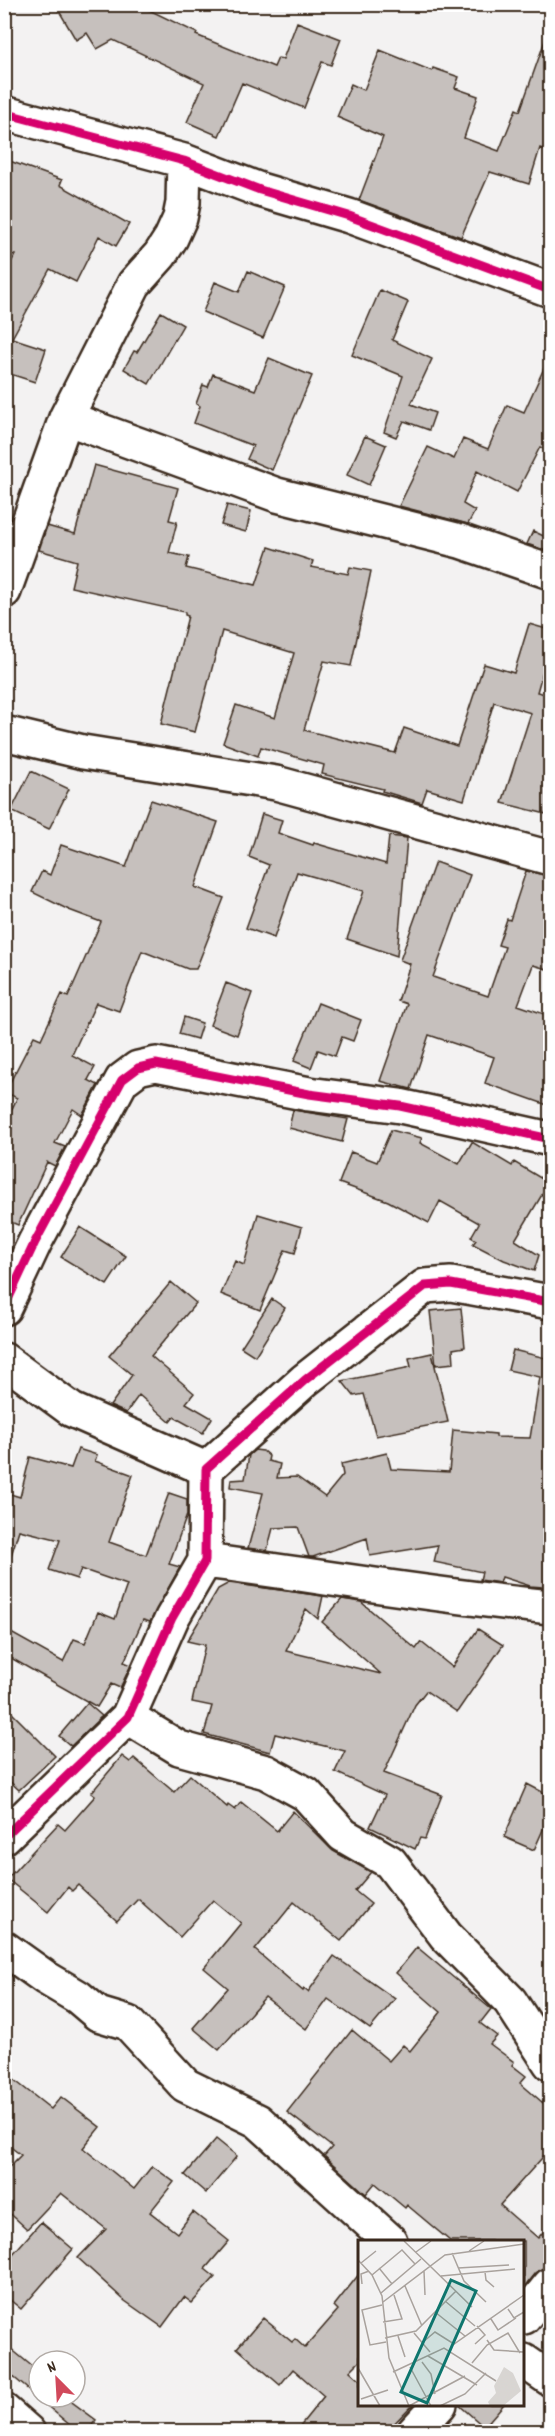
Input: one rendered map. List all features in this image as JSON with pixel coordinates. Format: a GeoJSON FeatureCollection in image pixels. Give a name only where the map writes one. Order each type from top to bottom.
{"type":"FeatureCollection","features":[{"type":"Feature","properties":{"kind":"street"},"geometry":{"type":"LineString","coordinates":[[4,113],[184,161],[260,190],[349,216],[550,290]]}},
{"type":"Feature","properties":{"kind":"street"},"geometry":{"type":"LineString","coordinates":[[4,591],[66,418],[134,284],[160,255],[180,218],[183,203],[184,161]]}},
{"type":"Feature","properties":{"kind":"street"},"geometry":{"type":"LineString","coordinates":[[66,418],[277,495],[460,542],[550,572]]}},
{"type":"Feature","properties":{"kind":"street"},"geometry":{"type":"LineString","coordinates":[[4,733],[83,752],[276,783],[550,858]]}},
{"type":"Feature","properties":{"kind":"street"},"geometry":{"type":"LineString","coordinates":[[4,1308],[35,1242],[122,1080],[138,1068],[156,1064],[309,1094],[400,1106],[550,1139]]}},
{"type":"Feature","properties":{"kind":"street"},"geometry":{"type":"LineString","coordinates":[[4,1837],[129,1717],[172,1618],[205,1561],[206,1469],[304,1380],[425,1286],[451,1284],[550,1302]]}},
{"type":"Feature","properties":{"kind":"street"},"geometry":{"type":"LineString","coordinates":[[4,1360],[72,1410],[206,1469]]}},
{"type":"Feature","properties":{"kind":"street"},"geometry":{"type":"LineString","coordinates":[[205,1561],[467,1599],[550,1607]]}},
{"type":"Feature","properties":{"kind":"street"},"geometry":{"type":"LineString","coordinates":[[129,1717],[179,1749],[266,1772],[306,1794],[343,1835],[390,1862],[446,1936],[510,2001],[550,2063]]}},
{"type":"Feature","properties":{"kind":"street"},"geometry":{"type":"LineString","coordinates":[[4,1948],[78,1997],[98,2014],[128,2023],[185,2085],[258,2121],[389,2240]]}},
{"type":"Feature","properties":{"kind":"street"},"geometry":{"type":"LineString","coordinates":[[525,2316],[550,2286]]}},
{"type":"Feature","properties":{"kind":"street"},"geometry":{"type":"LineString","coordinates":[[525,2362],[550,2379]]}},
{"type":"Feature","properties":{"kind":"street"},"geometry":{"type":"LineString","coordinates":[[414,2432],[438,2406]]}},
{"type":"Feature","properties":{"kind":"street"},"geometry":{"type":"LineString","coordinates":[[4,2411],[28,2432]]}},
{"type":"Feature","properties":{"kind":"building"},"geometry":{"type":"Polygon","coordinates":[[[55,4],[137,4],[197,33],[196,35],[274,67],[278,58],[283,59],[297,22],[341,39],[331,65],[322,62],[304,108],[242,83],[219,136],[187,122],[204,83],[113,40],[97,49],[87,33],[76,40],[55,4]]]}},
{"type":"Feature","properties":{"kind":"building"},"geometry":{"type":"Polygon","coordinates":[[[548,32],[550,33],[550,152],[540,148],[529,184],[490,172],[461,237],[359,200],[383,137],[337,117],[351,84],[364,90],[380,50],[432,71],[433,68],[459,77],[455,88],[478,96],[464,138],[499,151],[516,109],[520,111],[548,32]]]}},
{"type":"Feature","properties":{"kind":"building"},"geometry":{"type":"Polygon","coordinates":[[[4,159],[62,180],[60,185],[129,224],[116,246],[99,236],[76,282],[50,269],[12,338],[46,349],[35,382],[4,372],[4,275],[15,255],[4,253],[4,159]]]}},
{"type":"Feature","properties":{"kind":"building"},"geometry":{"type":"Polygon","coordinates":[[[248,271],[285,287],[263,338],[203,312],[215,282],[239,292],[248,271]]]}},
{"type":"Feature","properties":{"kind":"building"},"geometry":{"type":"Polygon","coordinates":[[[380,290],[408,302],[392,340],[432,359],[411,404],[435,413],[429,430],[404,421],[396,437],[384,432],[403,376],[352,355],[380,290]]]}},
{"type":"Feature","properties":{"kind":"building"},"geometry":{"type":"Polygon","coordinates":[[[161,312],[183,325],[149,384],[124,369],[161,312]]]}},
{"type":"Feature","properties":{"kind":"building"},"geometry":{"type":"Polygon","coordinates":[[[550,355],[550,452],[540,447],[517,492],[477,471],[463,504],[475,511],[468,524],[399,506],[428,447],[454,459],[463,439],[488,449],[507,405],[524,412],[550,355]]]}},
{"type":"Feature","properties":{"kind":"building"},"geometry":{"type":"Polygon","coordinates":[[[269,358],[312,376],[272,470],[247,459],[253,446],[194,423],[200,406],[196,404],[203,385],[208,387],[213,374],[255,390],[269,358]]]}},
{"type":"Feature","properties":{"kind":"building"},"geometry":{"type":"Polygon","coordinates":[[[365,436],[386,445],[369,485],[347,475],[365,436]]]}},
{"type":"Feature","properties":{"kind":"building"},"geometry":{"type":"Polygon","coordinates":[[[94,465],[178,488],[169,520],[177,522],[169,553],[189,557],[186,568],[256,585],[269,547],[313,561],[311,567],[348,574],[350,567],[371,571],[351,666],[324,661],[304,730],[395,753],[404,728],[457,746],[484,664],[514,673],[529,624],[550,630],[550,646],[537,692],[550,695],[550,815],[502,803],[531,713],[494,702],[464,800],[427,789],[422,803],[382,791],[383,789],[322,774],[324,765],[261,747],[258,756],[223,743],[236,705],[275,718],[294,653],[222,631],[195,732],[161,724],[188,616],[185,612],[71,587],[77,561],[39,550],[47,526],[75,534],[94,465]]]}},
{"type":"Feature","properties":{"kind":"building"},"geometry":{"type":"Polygon","coordinates":[[[227,505],[251,511],[246,532],[221,525],[227,505]]]}},
{"type":"Feature","properties":{"kind":"building"},"geometry":{"type":"Polygon","coordinates":[[[533,531],[550,539],[550,552],[527,544],[533,531]]]}},
{"type":"Feature","properties":{"kind":"building"},"geometry":{"type":"Polygon","coordinates":[[[31,771],[69,789],[49,829],[11,811],[31,771]]]}},
{"type":"Feature","properties":{"kind":"building"},"geometry":{"type":"Polygon","coordinates":[[[151,800],[218,822],[195,887],[224,898],[196,969],[188,969],[142,951],[119,1011],[96,1003],[72,1055],[95,1067],[88,1080],[98,1085],[82,1115],[73,1109],[55,1143],[65,1147],[55,1166],[47,1162],[18,1225],[4,1219],[4,1126],[17,1098],[5,1092],[34,1036],[41,1039],[62,994],[68,997],[101,922],[32,892],[42,871],[50,875],[61,845],[126,867],[151,800]]]}},
{"type":"Feature","properties":{"kind":"building"},"geometry":{"type":"Polygon","coordinates":[[[262,814],[282,820],[278,833],[313,845],[314,843],[386,864],[389,836],[407,838],[397,956],[347,939],[364,891],[297,872],[274,938],[246,928],[269,865],[249,857],[262,814]]]}},
{"type":"Feature","properties":{"kind":"building"},"geometry":{"type":"Polygon","coordinates":[[[435,862],[470,875],[433,977],[488,996],[505,947],[498,945],[507,919],[510,920],[526,871],[550,876],[550,970],[533,965],[518,1005],[550,1016],[550,1106],[485,1083],[494,1057],[429,1035],[411,1089],[380,1081],[407,1004],[398,1001],[410,964],[400,960],[435,862]]]}},
{"type":"Feature","properties":{"kind":"building"},"geometry":{"type":"Polygon","coordinates":[[[226,983],[252,993],[237,1035],[210,1025],[226,983]]]}},
{"type":"Feature","properties":{"kind":"building"},"geometry":{"type":"Polygon","coordinates":[[[318,1003],[361,1020],[353,1041],[342,1037],[335,1056],[318,1050],[311,1068],[294,1061],[318,1003]]]}},
{"type":"Feature","properties":{"kind":"building"},"geometry":{"type":"Polygon","coordinates":[[[184,1017],[202,1023],[197,1039],[179,1034],[184,1017]]]}},
{"type":"Feature","properties":{"kind":"building"},"geometry":{"type":"Polygon","coordinates":[[[293,1110],[348,1119],[342,1142],[289,1128],[293,1110]]]}},
{"type":"Feature","properties":{"kind":"building"},"geometry":{"type":"Polygon","coordinates":[[[391,1130],[422,1138],[420,1143],[459,1164],[472,1142],[512,1166],[514,1162],[549,1183],[515,1240],[539,1255],[534,1271],[504,1260],[473,1244],[476,1240],[471,1237],[479,1223],[440,1201],[429,1223],[388,1201],[339,1183],[351,1152],[377,1162],[391,1130]]]}},
{"type":"Feature","properties":{"kind":"building"},"geometry":{"type":"Polygon","coordinates":[[[258,1214],[302,1227],[295,1253],[285,1250],[260,1310],[221,1294],[235,1261],[244,1265],[258,1214]]]}},
{"type":"Feature","properties":{"kind":"building"},"geometry":{"type":"Polygon","coordinates":[[[80,1227],[126,1256],[107,1285],[61,1257],[80,1227]]]}},
{"type":"Feature","properties":{"kind":"building"},"geometry":{"type":"Polygon","coordinates":[[[171,1282],[196,1303],[151,1356],[194,1393],[186,1403],[212,1418],[203,1433],[174,1417],[170,1422],[139,1395],[126,1413],[110,1406],[132,1375],[109,1356],[171,1282]]]}},
{"type":"Feature","properties":{"kind":"building"},"geometry":{"type":"Polygon","coordinates":[[[272,1299],[285,1308],[255,1356],[241,1347],[272,1299]]]}},
{"type":"Feature","properties":{"kind":"building"},"geometry":{"type":"Polygon","coordinates":[[[461,1308],[465,1347],[453,1349],[454,1363],[436,1365],[430,1311],[461,1308]]]}},
{"type":"Feature","properties":{"kind":"building"},"geometry":{"type":"Polygon","coordinates":[[[513,1350],[550,1359],[550,1574],[547,1574],[543,1587],[530,1586],[502,1577],[500,1583],[480,1580],[482,1572],[434,1562],[438,1545],[370,1556],[367,1538],[309,1557],[298,1527],[273,1528],[267,1551],[248,1548],[263,1493],[230,1487],[231,1480],[245,1479],[249,1455],[255,1450],[263,1451],[269,1456],[268,1461],[280,1464],[277,1478],[297,1477],[325,1497],[343,1475],[341,1464],[387,1453],[391,1469],[449,1472],[453,1430],[496,1434],[496,1437],[530,1438],[540,1377],[508,1370],[513,1350]]]}},
{"type":"Feature","properties":{"kind":"building"},"geometry":{"type":"Polygon","coordinates":[[[432,1353],[448,1422],[376,1436],[364,1394],[354,1396],[342,1381],[411,1367],[409,1358],[432,1353]]]}},
{"type":"Feature","properties":{"kind":"building"},"geometry":{"type":"Polygon","coordinates":[[[78,1449],[97,1455],[95,1461],[133,1475],[109,1542],[146,1555],[169,1493],[187,1499],[187,1515],[169,1564],[180,1567],[150,1622],[143,1620],[124,1662],[131,1665],[120,1688],[111,1684],[97,1707],[4,1654],[4,1629],[63,1662],[74,1639],[85,1643],[98,1612],[115,1619],[127,1585],[81,1569],[77,1579],[49,1570],[60,1540],[19,1530],[9,1562],[4,1562],[4,1492],[20,1497],[30,1457],[71,1468],[78,1449]]]}},
{"type":"Feature","properties":{"kind":"building"},"geometry":{"type":"Polygon","coordinates":[[[229,1583],[323,1596],[318,1619],[306,1609],[286,1651],[381,1674],[322,1622],[342,1599],[361,1602],[416,1649],[421,1642],[452,1667],[478,1629],[503,1645],[457,1712],[426,1691],[415,1705],[384,1773],[442,1795],[425,1839],[420,1838],[415,1849],[370,1827],[385,1795],[335,1772],[345,1751],[275,1734],[270,1752],[204,1734],[212,1706],[192,1702],[205,1645],[187,1641],[218,1589],[229,1583]]]}},
{"type":"Feature","properties":{"kind":"building"},"geometry":{"type":"Polygon","coordinates":[[[87,1703],[102,1716],[71,1746],[59,1736],[87,1703]]]}},
{"type":"Feature","properties":{"kind":"building"},"geometry":{"type":"Polygon","coordinates":[[[4,1705],[55,1756],[19,1790],[4,1776],[4,1705]]]}},
{"type":"Feature","properties":{"kind":"building"},"geometry":{"type":"Polygon","coordinates":[[[122,1756],[130,1762],[134,1758],[174,1792],[190,1775],[227,1807],[228,1805],[235,1810],[241,1802],[277,1831],[293,1811],[333,1851],[371,1872],[355,1891],[371,1904],[341,1941],[294,1902],[255,1950],[303,1991],[304,1989],[308,1992],[334,1956],[395,1999],[370,2029],[328,1999],[306,2029],[265,1997],[219,2050],[193,2028],[228,1988],[204,1968],[241,1923],[213,1900],[180,1937],[138,1899],[117,1921],[78,1885],[72,1891],[68,1887],[48,1912],[7,1879],[58,1824],[65,1830],[95,1796],[91,1793],[122,1756]]]}},
{"type":"Feature","properties":{"kind":"building"},"geometry":{"type":"Polygon","coordinates":[[[527,1784],[550,1796],[550,1814],[534,1850],[504,1837],[527,1784]]]}},
{"type":"Feature","properties":{"kind":"building"},"geometry":{"type":"Polygon","coordinates":[[[417,1947],[491,2009],[480,2023],[497,2036],[490,2044],[514,2062],[512,2065],[526,2076],[520,2083],[550,2109],[550,2149],[500,2205],[538,2238],[550,2224],[550,2267],[543,2268],[536,2273],[525,2287],[525,2240],[449,2240],[407,2205],[405,2208],[375,2183],[366,2194],[324,2156],[332,2147],[287,2112],[352,2030],[389,2061],[403,2045],[410,2051],[441,2012],[396,1973],[417,1947]]]}},
{"type":"Feature","properties":{"kind":"building"},"geometry":{"type":"Polygon","coordinates":[[[4,2072],[51,2109],[61,2097],[100,2127],[83,2148],[134,2189],[152,2166],[174,2182],[150,2212],[177,2233],[193,2212],[229,2241],[205,2269],[215,2277],[192,2303],[184,2297],[162,2327],[125,2301],[78,2258],[106,2229],[61,2193],[27,2229],[4,2208],[4,2172],[21,2155],[4,2142],[4,2072]]]}},
{"type":"Feature","properties":{"kind":"building"},"geometry":{"type":"Polygon","coordinates":[[[216,2139],[237,2156],[206,2193],[185,2175],[216,2139]]]}},
{"type":"Feature","properties":{"kind":"building"},"geometry":{"type":"Polygon","coordinates":[[[41,2222],[73,2249],[21,2309],[4,2295],[4,2264],[41,2222]]]}},
{"type":"Feature","properties":{"kind":"building"},"geometry":{"type":"Polygon","coordinates":[[[358,2276],[358,2363],[350,2371],[358,2378],[358,2406],[411,2406],[386,2432],[295,2432],[324,2396],[293,2369],[280,2385],[237,2348],[263,2318],[292,2342],[295,2339],[305,2348],[338,2310],[334,2306],[358,2276]]]}},
{"type":"Feature","properties":{"kind":"building"},"geometry":{"type":"Polygon","coordinates":[[[4,2343],[27,2362],[27,2389],[4,2369],[4,2343]]]}},
{"type":"Feature","properties":{"kind":"building"},"geometry":{"type":"Polygon","coordinates":[[[460,2406],[502,2406],[484,2427],[460,2406]]]}},
{"type":"Feature","properties":{"kind":"building"},"geometry":{"type":"Polygon","coordinates":[[[51,2409],[81,2409],[96,2420],[87,2432],[78,2432],[51,2409]]]}},
{"type":"Feature","properties":{"kind":"cycle path"},"geometry":{"type":"LineString","coordinates":[[4,113],[184,161],[260,190],[349,216],[550,290]]}},
{"type":"Feature","properties":{"kind":"cycle path"},"geometry":{"type":"LineString","coordinates":[[4,1308],[35,1242],[122,1080],[138,1068],[156,1064],[309,1094],[400,1106],[550,1139]]}},
{"type":"Feature","properties":{"kind":"cycle path"},"geometry":{"type":"LineString","coordinates":[[4,1837],[128,1717],[172,1618],[205,1561],[206,1469],[305,1380],[425,1286],[451,1284],[550,1302]]}}]}
